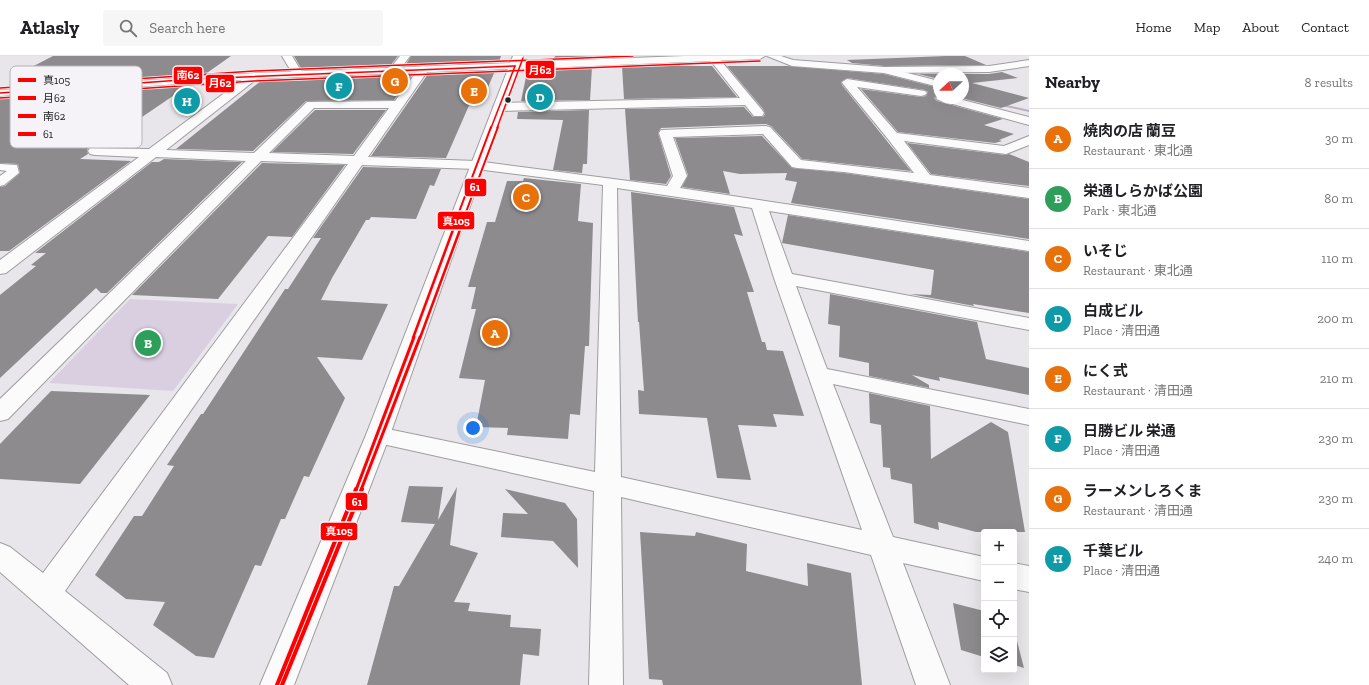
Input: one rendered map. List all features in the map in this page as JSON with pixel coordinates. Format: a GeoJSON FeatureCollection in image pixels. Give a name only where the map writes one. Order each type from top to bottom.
{"type":"FeatureCollection","features":[{"type":"Feature","properties":{"kind":"street"},"geometry":{"type":"LineString","coordinates":[[287,56],[298,74]]}},
{"type":"Feature","properties":{"kind":"street"},"geometry":{"type":"LineString","coordinates":[[394,70],[405,56]]}},
{"type":"Feature","properties":{"kind":"street"},"geometry":{"type":"LineString","coordinates":[[142,83],[254,76],[424,69],[516,61],[760,56]]}},
{"type":"Feature","properties":{"kind":"street"},"geometry":{"type":"LineString","coordinates":[[772,56],[792,63],[884,70],[933,82]]}},
{"type":"Feature","properties":{"kind":"street"},"geometry":{"type":"LineString","coordinates":[[713,58],[758,113]]}},
{"type":"Feature","properties":{"kind":"street"},"geometry":{"type":"LineString","coordinates":[[277,685],[378,435],[476,165],[516,61]]}},
{"type":"Feature","properties":{"kind":"street"},"geometry":{"type":"LineString","coordinates":[[46,593],[424,69]]}},
{"type":"Feature","properties":{"kind":"street"},"geometry":{"type":"LineString","coordinates":[[0,269],[254,76]]}},
{"type":"Feature","properties":{"kind":"street"},"geometry":{"type":"LineString","coordinates":[[926,180],[893,136],[847,82],[905,90],[933,96]]}},
{"type":"Feature","properties":{"kind":"street"},"geometry":{"type":"LineString","coordinates":[[0,92],[10,91]]}},
{"type":"Feature","properties":{"kind":"street"},"geometry":{"type":"LineString","coordinates":[[499,107],[748,101]]}},
{"type":"Feature","properties":{"kind":"street"},"geometry":{"type":"LineString","coordinates":[[0,413],[311,104],[399,105]]}},
{"type":"Feature","properties":{"kind":"street"},"geometry":{"type":"LineString","coordinates":[[963,104],[1029,121]]}},
{"type":"Feature","properties":{"kind":"street"},"geometry":{"type":"LineString","coordinates":[[671,191],[680,176],[665,132],[766,130],[797,164],[844,168],[1029,193]]}},
{"type":"Feature","properties":{"kind":"street"},"geometry":{"type":"LineString","coordinates":[[893,136],[1006,150],[1029,140]]}},
{"type":"Feature","properties":{"kind":"street"},"geometry":{"type":"LineString","coordinates":[[95,151],[476,165],[610,182],[1029,246]]}},
{"type":"Feature","properties":{"kind":"street"},"geometry":{"type":"LineString","coordinates":[[606,685],[606,484],[610,182]]}},
{"type":"Feature","properties":{"kind":"street"},"geometry":{"type":"LineString","coordinates":[[759,205],[783,278],[883,545],[933,685]]}},
{"type":"Feature","properties":{"kind":"street"},"geometry":{"type":"LineString","coordinates":[[783,278],[1029,324]]}},
{"type":"Feature","properties":{"kind":"street"},"geometry":{"type":"LineString","coordinates":[[818,374],[1029,417]]}},
{"type":"Feature","properties":{"kind":"street"},"geometry":{"type":"LineString","coordinates":[[378,435],[883,545],[981,568]]}},
{"type":"Feature","properties":{"kind":"street"},"geometry":{"type":"LineString","coordinates":[[0,555],[155,685]]}},
{"type":"Feature","properties":{"kind":"street"},"geometry":{"type":"LineString","coordinates":[[1017,577],[1029,579]]}},
{"type":"Feature","properties":{"kind":"lane"},"geometry":{"type":"LineString","coordinates":[[884,70],[989,69],[1029,63]]}},
{"type":"Feature","properties":{"kind":"lane"},"geometry":{"type":"LineString","coordinates":[[0,182],[13,173],[13,168],[1,167]]}},
{"type":"Feature","properties":{"kind":"shaded area"},"geometry":{"type":"Polygon","coordinates":[[[130,299],[238,304],[173,391],[49,383],[130,299]]]}},
{"type":"Feature","properties":{"kind":"building"},"geometry":{"type":"Polygon","coordinates":[[[53,56],[231,56],[204,75],[142,79],[142,66],[34,66],[53,56]]]}},
{"type":"Feature","properties":{"kind":"building"},"geometry":{"type":"Polygon","coordinates":[[[294,56],[398,56],[390,66],[302,70],[294,56]]]}},
{"type":"Feature","properties":{"kind":"building"},"geometry":{"type":"Polygon","coordinates":[[[411,56],[501,56],[499,62],[405,66],[411,56]]]}},
{"type":"Feature","properties":{"kind":"building"},"geometry":{"type":"Polygon","coordinates":[[[555,56],[592,56],[592,58],[554,59],[555,56]]]}},
{"type":"Feature","properties":{"kind":"building"},"geometry":{"type":"Polygon","coordinates":[[[965,56],[986,65],[884,66],[852,63],[847,60],[965,56]]]}},
{"type":"Feature","properties":{"kind":"building"},"geometry":{"type":"Polygon","coordinates":[[[680,64],[680,66],[712,66],[737,97],[624,99],[622,66],[680,64]]]}},
{"type":"Feature","properties":{"kind":"building"},"geometry":{"type":"Polygon","coordinates":[[[727,66],[788,66],[884,74],[933,86],[933,104],[948,104],[1003,119],[984,125],[1014,134],[995,143],[898,132],[861,89],[921,97],[926,96],[928,92],[925,90],[847,78],[841,82],[842,85],[911,171],[802,159],[771,126],[766,124],[661,128],[658,133],[671,176],[666,184],[630,180],[625,109],[744,107],[753,117],[763,117],[765,114],[763,109],[727,66]]]}},
{"type":"Feature","properties":{"kind":"building"},"geometry":{"type":"Polygon","coordinates":[[[592,67],[590,100],[521,101],[527,72],[592,67]]]}},
{"type":"Feature","properties":{"kind":"building"},"geometry":{"type":"Polygon","coordinates":[[[495,71],[485,94],[474,94],[446,158],[371,156],[428,74],[495,71]]]}},
{"type":"Feature","properties":{"kind":"building"},"geometry":{"type":"Polygon","coordinates":[[[1002,72],[1018,78],[972,83],[1029,98],[1001,108],[969,100],[969,74],[989,74],[1002,72]]]}},
{"type":"Feature","properties":{"kind":"building"},"geometry":{"type":"Polygon","coordinates":[[[413,74],[394,100],[306,101],[253,151],[176,149],[262,80],[413,74]]]}},
{"type":"Feature","properties":{"kind":"building"},"geometry":{"type":"Polygon","coordinates":[[[918,74],[933,74],[933,78],[918,74]]]}},
{"type":"Feature","properties":{"kind":"building"},"geometry":{"type":"Polygon","coordinates":[[[189,85],[142,117],[142,88],[189,85]]]}},
{"type":"Feature","properties":{"kind":"building"},"geometry":{"type":"Polygon","coordinates":[[[10,96],[10,148],[88,148],[87,150],[88,154],[80,159],[131,161],[9,251],[0,251],[0,187],[5,186],[20,173],[18,164],[0,163],[0,97],[10,96]]]}},
{"type":"Feature","properties":{"kind":"building"},"geometry":{"type":"Polygon","coordinates":[[[315,110],[386,110],[353,154],[272,152],[315,110]]]}},
{"type":"Feature","properties":{"kind":"building"},"geometry":{"type":"Polygon","coordinates":[[[589,110],[587,164],[583,164],[582,173],[553,170],[563,120],[517,119],[518,112],[589,110]]]}},
{"type":"Feature","properties":{"kind":"building"},"geometry":{"type":"Polygon","coordinates":[[[762,136],[792,168],[844,173],[1029,199],[1029,239],[791,203],[797,182],[785,180],[787,173],[740,174],[723,171],[730,194],[682,187],[688,175],[675,138],[762,136]]]}},
{"type":"Feature","properties":{"kind":"building"},"geometry":{"type":"Polygon","coordinates":[[[907,143],[1006,155],[1009,154],[1029,162],[1029,186],[931,174],[907,143]]]}},
{"type":"Feature","properties":{"kind":"building"},"geometry":{"type":"Polygon","coordinates":[[[164,159],[242,162],[107,293],[101,293],[96,288],[0,378],[0,295],[36,266],[31,265],[46,253],[35,253],[152,162],[159,162],[164,159]]]}},
{"type":"Feature","properties":{"kind":"building"},"geometry":{"type":"Polygon","coordinates":[[[262,163],[345,165],[292,237],[268,236],[218,299],[132,295],[262,163]]]}},
{"type":"Feature","properties":{"kind":"building"},"geometry":{"type":"Polygon","coordinates":[[[363,167],[441,169],[434,186],[430,185],[416,219],[371,217],[369,220],[366,220],[332,278],[321,300],[388,304],[362,360],[317,357],[345,398],[309,477],[304,476],[285,519],[281,519],[261,566],[255,565],[214,658],[196,656],[153,625],[165,602],[126,599],[95,575],[134,516],[142,516],[174,466],[167,465],[201,414],[203,414],[285,289],[288,289],[321,238],[313,238],[363,167]]]}},
{"type":"Feature","properties":{"kind":"building"},"geometry":{"type":"Polygon","coordinates":[[[524,178],[581,184],[578,221],[593,223],[589,346],[585,346],[580,415],[570,414],[568,439],[507,435],[508,428],[476,427],[485,380],[459,378],[476,309],[471,309],[476,287],[468,287],[487,222],[495,222],[507,181],[523,181],[524,178]]]}},
{"type":"Feature","properties":{"kind":"building"},"geometry":{"type":"Polygon","coordinates":[[[631,192],[734,207],[743,236],[734,234],[754,292],[747,292],[762,342],[765,342],[767,350],[783,351],[804,416],[773,414],[777,427],[738,425],[751,480],[717,478],[707,418],[639,414],[638,390],[644,391],[638,322],[631,192]]]}},
{"type":"Feature","properties":{"kind":"building"},"geometry":{"type":"Polygon","coordinates":[[[788,215],[1029,252],[1029,313],[973,304],[974,306],[910,294],[931,295],[934,270],[782,243],[788,215]]]}},
{"type":"Feature","properties":{"kind":"building"},"geometry":{"type":"Polygon","coordinates":[[[830,294],[977,322],[986,359],[1029,368],[1029,395],[939,377],[940,381],[912,375],[929,385],[929,388],[869,376],[869,363],[839,357],[840,326],[828,324],[830,294]]]}},
{"type":"Feature","properties":{"kind":"building"},"geometry":{"type":"Polygon","coordinates":[[[51,391],[150,395],[80,484],[0,479],[0,444],[51,391]]]}},
{"type":"Feature","properties":{"kind":"building"},"geometry":{"type":"Polygon","coordinates":[[[869,393],[930,406],[931,459],[991,422],[1008,432],[1025,532],[1017,532],[1017,529],[981,529],[981,532],[976,532],[938,522],[939,530],[914,523],[912,484],[891,479],[890,468],[883,467],[881,425],[870,423],[869,393]]]}},
{"type":"Feature","properties":{"kind":"building"},"geometry":{"type":"Polygon","coordinates":[[[409,486],[443,487],[438,520],[457,487],[450,545],[478,553],[454,602],[470,603],[468,611],[511,615],[510,627],[541,629],[539,656],[523,654],[520,685],[367,685],[394,586],[399,586],[435,524],[401,522],[409,486]]]}},
{"type":"Feature","properties":{"kind":"building"},"geometry":{"type":"Polygon","coordinates":[[[505,489],[565,503],[577,519],[578,568],[553,541],[501,537],[503,513],[528,514],[505,489]]]}},
{"type":"Feature","properties":{"kind":"building"},"geometry":{"type":"Polygon","coordinates":[[[640,532],[695,536],[696,532],[747,544],[746,571],[808,586],[807,563],[851,573],[862,685],[663,685],[662,680],[649,679],[640,532]]]}},
{"type":"Feature","properties":{"kind":"building"},"geometry":{"type":"Polygon","coordinates":[[[953,603],[981,610],[981,656],[961,650],[953,603]]]}},
{"type":"Feature","properties":{"kind":"building"},"geometry":{"type":"Polygon","coordinates":[[[1017,641],[1024,668],[1017,666],[1017,641]]]}},
{"type":"Feature","properties":{"kind":"waterway"},"geometry":{"type":"LineString","coordinates":[[995,103],[1029,111]]}},
{"type":"Feature","properties":{"kind":"transit line","name":"南62"},"geometry":{"type":"LineString","coordinates":[[142,78],[254,71],[633,56]]}},
{"type":"Feature","properties":{"kind":"transit line","name":"61"},"geometry":{"type":"LineString","coordinates":[[282,685],[383,437],[523,58]]}},
{"type":"Feature","properties":{"kind":"transit line","name":"月62"},"geometry":{"type":"LineString","coordinates":[[142,88],[254,81],[760,61]]}},
{"type":"Feature","properties":{"kind":"transit line","name":"真105"},"geometry":{"type":"LineString","coordinates":[[142,83],[195,79],[515,66]]}},
{"type":"Feature","properties":{"kind":"transit line","name":"真105"},"geometry":{"type":"LineString","coordinates":[[277,685],[378,435],[476,165],[515,66]]}},
{"type":"Feature","properties":{"kind":"transit line","name":"南62"},"geometry":{"type":"LineString","coordinates":[[0,88],[10,87]]}},
{"type":"Feature","properties":{"kind":"transit line","name":"真105"},"geometry":{"type":"LineString","coordinates":[[0,93],[10,92]]}},
{"type":"Feature","properties":{"kind":"transit line","name":"月62"},"geometry":{"type":"LineString","coordinates":[[0,98],[10,97]]}},
{"type":"Feature","properties":{"kind":"place","name":"ラーメンしろくま"},"geometry":{"type":"Point","coordinates":[395,81]}},
{"type":"Feature","properties":{"kind":"place","name":"日勝ビル 栄通"},"geometry":{"type":"Point","coordinates":[339,86]}},
{"type":"Feature","properties":{"kind":"place","name":"にく式"},"geometry":{"type":"Point","coordinates":[474,91]}},
{"type":"Feature","properties":{"kind":"place","name":"白成ビル"},"geometry":{"type":"Point","coordinates":[540,97]}},
{"type":"Feature","properties":{"kind":"place","name":"千葉ビル"},"geometry":{"type":"Point","coordinates":[187,101]}},
{"type":"Feature","properties":{"kind":"place","name":"いそじ"},"geometry":{"type":"Point","coordinates":[526,197]}},
{"type":"Feature","properties":{"kind":"place","name":"焼肉の店 蘭豆"},"geometry":{"type":"Point","coordinates":[495,333]}},
{"type":"Feature","properties":{"kind":"place","name":"栄通しらかば公園"},"geometry":{"type":"Point","coordinates":[148,343]}}]}
